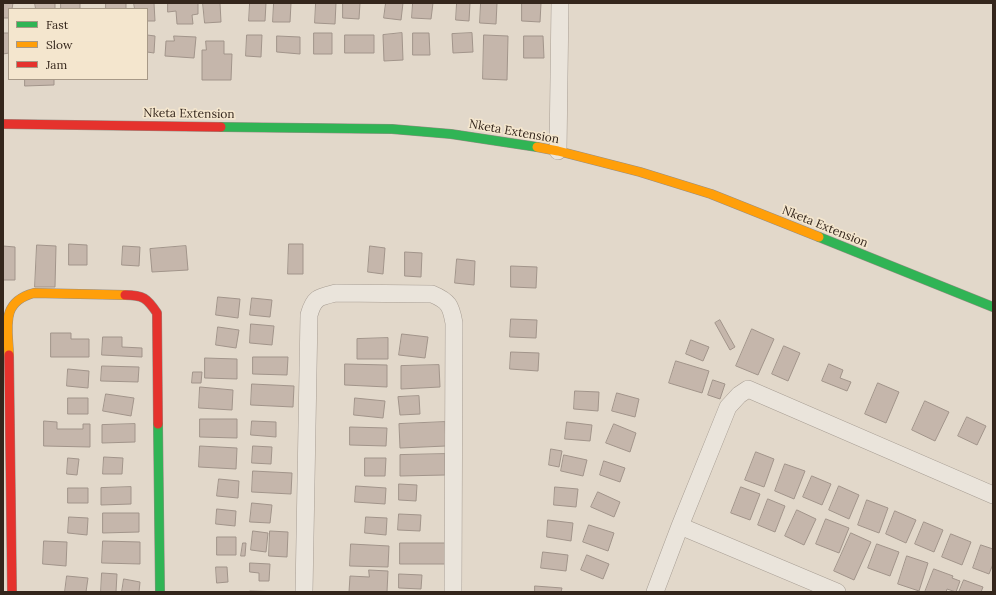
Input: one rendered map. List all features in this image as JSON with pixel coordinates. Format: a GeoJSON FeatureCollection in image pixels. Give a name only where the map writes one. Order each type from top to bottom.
{"type":"FeatureCollection","features":[{"type":"Feature","properties":{"kind":"street"},"geometry":{"type":"LineString","coordinates":[[558,151],[560,3]]}},
{"type":"Feature","properties":{"kind":"street","name":"Nketa Extension"},"geometry":{"type":"LineString","coordinates":[[3,124],[392,129],[480,138],[558,151],[640,172],[711,194],[993,307]]}},
{"type":"Feature","properties":{"kind":"street"},"geometry":{"type":"LineString","coordinates":[[12,592],[8,316],[13,304],[22,296],[34,293],[138,295],[149,301],[157,313],[160,592]]}},
{"type":"Feature","properties":{"kind":"street"},"geometry":{"type":"LineString","coordinates":[[304,592],[309,315],[312,303],[322,296],[336,293],[432,294],[443,298],[452,308],[454,323],[453,592]]}},
{"type":"Feature","properties":{"kind":"street"},"geometry":{"type":"LineString","coordinates":[[655,592],[728,407],[739,395],[748,389],[993,495]]}},
{"type":"Feature","properties":{"kind":"street"},"geometry":{"type":"LineString","coordinates":[[680,526],[837,592]]}},
{"type":"Feature","properties":{"kind":"building"},"geometry":{"type":"Polygon","coordinates":[[[3,3],[13,3],[12,8],[8,8],[8,18],[3,18],[3,3]]]}},
{"type":"Feature","properties":{"kind":"building"},"geometry":{"type":"Polygon","coordinates":[[[35,3],[55,3],[55,8],[36,8],[35,3]]]}},
{"type":"Feature","properties":{"kind":"building"},"geometry":{"type":"Polygon","coordinates":[[[61,3],[80,3],[80,8],[61,8],[61,3]]]}},
{"type":"Feature","properties":{"kind":"building"},"geometry":{"type":"Polygon","coordinates":[[[106,3],[126,3],[126,8],[106,8],[106,3]]]}},
{"type":"Feature","properties":{"kind":"building"},"geometry":{"type":"Polygon","coordinates":[[[134,3],[154,3],[155,21],[148,21],[148,8],[135,8],[134,3]]]}},
{"type":"Feature","properties":{"kind":"building"},"geometry":{"type":"Polygon","coordinates":[[[168,3],[198,3],[198,14],[192,15],[193,24],[177,24],[176,11],[168,12],[168,3]]]}},
{"type":"Feature","properties":{"kind":"building"},"geometry":{"type":"Polygon","coordinates":[[[203,3],[220,3],[221,22],[205,23],[203,3]]]}},
{"type":"Feature","properties":{"kind":"building"},"geometry":{"type":"Polygon","coordinates":[[[250,3],[266,3],[265,21],[249,21],[250,3]]]}},
{"type":"Feature","properties":{"kind":"building"},"geometry":{"type":"Polygon","coordinates":[[[274,3],[291,3],[290,22],[273,22],[274,3]]]}},
{"type":"Feature","properties":{"kind":"building"},"geometry":{"type":"Polygon","coordinates":[[[316,3],[336,3],[335,24],[315,23],[316,3]]]}},
{"type":"Feature","properties":{"kind":"building"},"geometry":{"type":"Polygon","coordinates":[[[343,3],[360,3],[359,19],[343,18],[343,3]]]}},
{"type":"Feature","properties":{"kind":"building"},"geometry":{"type":"Polygon","coordinates":[[[386,3],[403,3],[401,20],[384,18],[386,3]]]}},
{"type":"Feature","properties":{"kind":"building"},"geometry":{"type":"Polygon","coordinates":[[[413,3],[433,3],[431,19],[412,18],[413,3]]]}},
{"type":"Feature","properties":{"kind":"building"},"geometry":{"type":"Polygon","coordinates":[[[457,3],[470,3],[469,21],[456,20],[457,3]]]}},
{"type":"Feature","properties":{"kind":"building"},"geometry":{"type":"Polygon","coordinates":[[[481,3],[497,3],[496,24],[480,23],[481,3]]]}},
{"type":"Feature","properties":{"kind":"building"},"geometry":{"type":"Polygon","coordinates":[[[522,3],[541,3],[540,22],[522,21],[522,3]]]}},
{"type":"Feature","properties":{"kind":"building"},"geometry":{"type":"Polygon","coordinates":[[[3,33],[8,33],[8,53],[3,54],[3,33]]]}},
{"type":"Feature","properties":{"kind":"building"},"geometry":{"type":"Polygon","coordinates":[[[314,33],[332,33],[332,54],[314,54],[314,33]]]}},
{"type":"Feature","properties":{"kind":"building"},"geometry":{"type":"Polygon","coordinates":[[[402,33],[403,60],[384,61],[383,35],[402,33]]]}},
{"type":"Feature","properties":{"kind":"building"},"geometry":{"type":"Polygon","coordinates":[[[413,33],[429,33],[430,55],[413,55],[413,33]]]}},
{"type":"Feature","properties":{"kind":"building"},"geometry":{"type":"Polygon","coordinates":[[[472,33],[473,52],[453,53],[452,34],[472,33]]]}},
{"type":"Feature","properties":{"kind":"building"},"geometry":{"type":"Polygon","coordinates":[[[148,35],[155,36],[154,53],[148,52],[148,35]]]}},
{"type":"Feature","properties":{"kind":"building"},"geometry":{"type":"Polygon","coordinates":[[[247,35],[262,35],[261,57],[246,56],[247,35]]]}},
{"type":"Feature","properties":{"kind":"building"},"geometry":{"type":"Polygon","coordinates":[[[345,35],[374,35],[374,53],[345,53],[345,35]]]}},
{"type":"Feature","properties":{"kind":"building"},"geometry":{"type":"Polygon","coordinates":[[[484,35],[508,36],[507,80],[483,79],[484,35]]]}},
{"type":"Feature","properties":{"kind":"building"},"geometry":{"type":"Polygon","coordinates":[[[174,36],[196,37],[194,58],[165,56],[166,41],[174,41],[174,36]]]}},
{"type":"Feature","properties":{"kind":"building"},"geometry":{"type":"Polygon","coordinates":[[[277,36],[300,37],[300,54],[277,52],[277,36]]]}},
{"type":"Feature","properties":{"kind":"building"},"geometry":{"type":"Polygon","coordinates":[[[524,36],[543,36],[544,58],[524,58],[524,36]]]}},
{"type":"Feature","properties":{"kind":"building"},"geometry":{"type":"Polygon","coordinates":[[[206,41],[224,41],[224,54],[232,54],[231,80],[202,80],[202,50],[206,50],[206,41]]]}},
{"type":"Feature","properties":{"kind":"building"},"geometry":{"type":"Polygon","coordinates":[[[25,80],[54,80],[54,85],[25,86],[25,80]]]}},
{"type":"Feature","properties":{"kind":"building"},"geometry":{"type":"Polygon","coordinates":[[[69,244],[87,245],[87,265],[69,265],[69,244]]]}},
{"type":"Feature","properties":{"kind":"building"},"geometry":{"type":"Polygon","coordinates":[[[289,244],[303,244],[303,274],[288,274],[289,244]]]}},
{"type":"Feature","properties":{"kind":"building"},"geometry":{"type":"Polygon","coordinates":[[[37,245],[56,246],[55,287],[35,287],[37,245]]]}},
{"type":"Feature","properties":{"kind":"building"},"geometry":{"type":"Polygon","coordinates":[[[3,246],[15,247],[15,280],[3,280],[3,246]]]}},
{"type":"Feature","properties":{"kind":"building"},"geometry":{"type":"Polygon","coordinates":[[[123,246],[140,247],[139,266],[122,265],[123,246]]]}},
{"type":"Feature","properties":{"kind":"building"},"geometry":{"type":"Polygon","coordinates":[[[186,246],[188,270],[152,272],[150,249],[186,246]]]}},
{"type":"Feature","properties":{"kind":"building"},"geometry":{"type":"Polygon","coordinates":[[[370,246],[385,248],[383,274],[368,272],[370,246]]]}},
{"type":"Feature","properties":{"kind":"building"},"geometry":{"type":"Polygon","coordinates":[[[405,252],[422,253],[421,277],[405,276],[405,252]]]}},
{"type":"Feature","properties":{"kind":"building"},"geometry":{"type":"Polygon","coordinates":[[[457,259],[475,261],[474,285],[455,283],[457,259]]]}},
{"type":"Feature","properties":{"kind":"building"},"geometry":{"type":"Polygon","coordinates":[[[511,266],[537,267],[536,288],[511,287],[511,266]]]}},
{"type":"Feature","properties":{"kind":"building"},"geometry":{"type":"Polygon","coordinates":[[[218,297],[240,299],[238,318],[216,315],[218,297]]]}},
{"type":"Feature","properties":{"kind":"building"},"geometry":{"type":"Polygon","coordinates":[[[252,298],[272,300],[270,317],[250,315],[252,298]]]}},
{"type":"Feature","properties":{"kind":"building"},"geometry":{"type":"Polygon","coordinates":[[[511,319],[537,320],[536,338],[510,337],[511,319]]]}},
{"type":"Feature","properties":{"kind":"building"},"geometry":{"type":"Polygon","coordinates":[[[720,320],[735,347],[730,350],[715,323],[720,320]]]}},
{"type":"Feature","properties":{"kind":"building"},"geometry":{"type":"Polygon","coordinates":[[[251,324],[274,326],[272,345],[250,343],[251,324]]]}},
{"type":"Feature","properties":{"kind":"building"},"geometry":{"type":"Polygon","coordinates":[[[218,327],[239,330],[236,348],[216,345],[218,327]]]}},
{"type":"Feature","properties":{"kind":"building"},"geometry":{"type":"Polygon","coordinates":[[[752,329],[774,339],[758,375],[736,366],[752,329]]]}},
{"type":"Feature","properties":{"kind":"building"},"geometry":{"type":"Polygon","coordinates":[[[51,333],[71,333],[71,339],[89,339],[89,357],[51,357],[51,333]]]}},
{"type":"Feature","properties":{"kind":"building"},"geometry":{"type":"Polygon","coordinates":[[[402,334],[428,337],[425,358],[399,355],[402,334]]]}},
{"type":"Feature","properties":{"kind":"building"},"geometry":{"type":"Polygon","coordinates":[[[103,337],[122,337],[122,347],[142,348],[142,357],[102,355],[103,337]]]}},
{"type":"Feature","properties":{"kind":"building"},"geometry":{"type":"Polygon","coordinates":[[[388,338],[388,359],[357,359],[357,339],[388,338]]]}},
{"type":"Feature","properties":{"kind":"building"},"geometry":{"type":"Polygon","coordinates":[[[691,340],[709,347],[703,361],[686,354],[691,340]]]}},
{"type":"Feature","properties":{"kind":"building"},"geometry":{"type":"Polygon","coordinates":[[[784,346],[800,353],[788,381],[772,374],[784,346]]]}},
{"type":"Feature","properties":{"kind":"building"},"geometry":{"type":"Polygon","coordinates":[[[511,352],[539,353],[538,371],[510,369],[511,352]]]}},
{"type":"Feature","properties":{"kind":"building"},"geometry":{"type":"Polygon","coordinates":[[[253,357],[288,357],[287,375],[253,374],[253,357]]]}},
{"type":"Feature","properties":{"kind":"building"},"geometry":{"type":"Polygon","coordinates":[[[205,358],[237,359],[237,379],[205,378],[205,358]]]}},
{"type":"Feature","properties":{"kind":"building"},"geometry":{"type":"Polygon","coordinates":[[[676,361],[709,371],[702,393],[669,383],[676,361]]]}},
{"type":"Feature","properties":{"kind":"building"},"geometry":{"type":"Polygon","coordinates":[[[345,364],[387,365],[387,387],[345,385],[345,364]]]}},
{"type":"Feature","properties":{"kind":"building"},"geometry":{"type":"Polygon","coordinates":[[[829,364],[843,370],[840,378],[851,382],[847,391],[822,381],[829,364]]]}},
{"type":"Feature","properties":{"kind":"building"},"geometry":{"type":"Polygon","coordinates":[[[439,365],[440,387],[401,389],[401,366],[439,365]]]}},
{"type":"Feature","properties":{"kind":"building"},"geometry":{"type":"Polygon","coordinates":[[[102,366],[139,367],[138,382],[101,381],[102,366]]]}},
{"type":"Feature","properties":{"kind":"building"},"geometry":{"type":"Polygon","coordinates":[[[68,369],[89,371],[88,388],[67,386],[68,369]]]}},
{"type":"Feature","properties":{"kind":"building"},"geometry":{"type":"Polygon","coordinates":[[[193,372],[202,372],[201,383],[192,383],[193,372]]]}},
{"type":"Feature","properties":{"kind":"building"},"geometry":{"type":"Polygon","coordinates":[[[713,380],[725,384],[720,399],[708,395],[713,380]]]}},
{"type":"Feature","properties":{"kind":"building"},"geometry":{"type":"Polygon","coordinates":[[[878,383],[899,392],[886,423],[865,414],[878,383]]]}},
{"type":"Feature","properties":{"kind":"building"},"geometry":{"type":"Polygon","coordinates":[[[252,384],[294,386],[293,407],[251,405],[252,384]]]}},
{"type":"Feature","properties":{"kind":"building"},"geometry":{"type":"Polygon","coordinates":[[[200,387],[233,390],[232,410],[199,408],[200,387]]]}},
{"type":"Feature","properties":{"kind":"building"},"geometry":{"type":"Polygon","coordinates":[[[575,391],[599,392],[598,411],[574,409],[575,391]]]}},
{"type":"Feature","properties":{"kind":"building"},"geometry":{"type":"Polygon","coordinates":[[[617,393],[639,399],[635,417],[612,411],[617,393]]]}},
{"type":"Feature","properties":{"kind":"building"},"geometry":{"type":"Polygon","coordinates":[[[106,394],[134,398],[131,416],[103,411],[106,394]]]}},
{"type":"Feature","properties":{"kind":"building"},"geometry":{"type":"Polygon","coordinates":[[[419,396],[420,414],[400,415],[398,397],[419,396]]]}},
{"type":"Feature","properties":{"kind":"building"},"geometry":{"type":"Polygon","coordinates":[[[68,398],[88,398],[88,414],[68,414],[68,398]]]}},
{"type":"Feature","properties":{"kind":"building"},"geometry":{"type":"Polygon","coordinates":[[[355,398],[385,401],[383,418],[354,415],[355,398]]]}},
{"type":"Feature","properties":{"kind":"building"},"geometry":{"type":"Polygon","coordinates":[[[925,401],[949,412],[935,441],[912,430],[925,401]]]}},
{"type":"Feature","properties":{"kind":"building"},"geometry":{"type":"Polygon","coordinates":[[[967,417],[986,426],[977,445],[958,436],[967,417]]]}},
{"type":"Feature","properties":{"kind":"building"},"geometry":{"type":"Polygon","coordinates":[[[200,419],[237,419],[237,438],[200,437],[200,419]]]}},
{"type":"Feature","properties":{"kind":"building"},"geometry":{"type":"Polygon","coordinates":[[[44,421],[57,422],[57,429],[83,429],[83,424],[90,424],[90,447],[44,446],[44,421]]]}},
{"type":"Feature","properties":{"kind":"building"},"geometry":{"type":"Polygon","coordinates":[[[252,421],[276,422],[276,437],[251,435],[252,421]]]}},
{"type":"Feature","properties":{"kind":"building"},"geometry":{"type":"Polygon","coordinates":[[[445,422],[446,446],[400,448],[399,424],[445,422]]]}},
{"type":"Feature","properties":{"kind":"building"},"geometry":{"type":"Polygon","coordinates":[[[567,422],[592,425],[590,441],[565,439],[567,422]]]}},
{"type":"Feature","properties":{"kind":"building"},"geometry":{"type":"Polygon","coordinates":[[[135,424],[135,442],[102,443],[102,425],[135,424]]]}},
{"type":"Feature","properties":{"kind":"building"},"geometry":{"type":"Polygon","coordinates":[[[614,424],[636,433],[630,452],[606,443],[614,424]]]}},
{"type":"Feature","properties":{"kind":"building"},"geometry":{"type":"Polygon","coordinates":[[[350,427],[387,428],[386,446],[350,445],[350,427]]]}},
{"type":"Feature","properties":{"kind":"building"},"geometry":{"type":"Polygon","coordinates":[[[200,446],[237,448],[236,469],[199,467],[200,446]]]}},
{"type":"Feature","properties":{"kind":"building"},"geometry":{"type":"Polygon","coordinates":[[[253,446],[272,447],[271,464],[252,463],[253,446]]]}},
{"type":"Feature","properties":{"kind":"building"},"geometry":{"type":"Polygon","coordinates":[[[551,449],[562,451],[559,467],[549,465],[551,449]]]}},
{"type":"Feature","properties":{"kind":"building"},"geometry":{"type":"Polygon","coordinates":[[[756,452],[774,459],[764,487],[745,480],[756,452]]]}},
{"type":"Feature","properties":{"kind":"building"},"geometry":{"type":"Polygon","coordinates":[[[445,454],[445,475],[400,476],[400,455],[445,454]]]}},
{"type":"Feature","properties":{"kind":"building"},"geometry":{"type":"Polygon","coordinates":[[[564,455],[587,460],[583,476],[561,471],[564,455]]]}},
{"type":"Feature","properties":{"kind":"building"},"geometry":{"type":"Polygon","coordinates":[[[104,457],[123,458],[122,474],[103,474],[104,457]]]}},
{"type":"Feature","properties":{"kind":"building"},"geometry":{"type":"Polygon","coordinates":[[[68,458],[79,459],[77,475],[67,474],[68,458]]]}},
{"type":"Feature","properties":{"kind":"building"},"geometry":{"type":"Polygon","coordinates":[[[365,458],[386,458],[385,476],[365,476],[365,458]]]}},
{"type":"Feature","properties":{"kind":"building"},"geometry":{"type":"Polygon","coordinates":[[[604,461],[625,468],[620,482],[600,475],[604,461]]]}},
{"type":"Feature","properties":{"kind":"building"},"geometry":{"type":"Polygon","coordinates":[[[785,464],[805,471],[794,499],[775,491],[785,464]]]}},
{"type":"Feature","properties":{"kind":"building"},"geometry":{"type":"Polygon","coordinates":[[[253,471],[292,473],[291,494],[252,492],[253,471]]]}},
{"type":"Feature","properties":{"kind":"building"},"geometry":{"type":"Polygon","coordinates":[[[812,476],[831,484],[822,505],[803,497],[812,476]]]}},
{"type":"Feature","properties":{"kind":"building"},"geometry":{"type":"Polygon","coordinates":[[[219,479],[239,481],[238,498],[217,496],[219,479]]]}},
{"type":"Feature","properties":{"kind":"building"},"geometry":{"type":"Polygon","coordinates":[[[399,484],[417,485],[416,501],[399,500],[399,484]]]}},
{"type":"Feature","properties":{"kind":"building"},"geometry":{"type":"Polygon","coordinates":[[[356,486],[386,488],[385,504],[355,502],[356,486]]]}},
{"type":"Feature","properties":{"kind":"building"},"geometry":{"type":"Polygon","coordinates":[[[839,486],[859,495],[849,519],[829,510],[839,486]]]}},
{"type":"Feature","properties":{"kind":"building"},"geometry":{"type":"Polygon","coordinates":[[[131,487],[131,504],[101,505],[101,488],[131,487]]]}},
{"type":"Feature","properties":{"kind":"building"},"geometry":{"type":"Polygon","coordinates":[[[555,487],[578,489],[576,507],[554,505],[555,487]]]}},
{"type":"Feature","properties":{"kind":"building"},"geometry":{"type":"Polygon","coordinates":[[[741,487],[760,494],[750,520],[731,513],[741,487]]]}},
{"type":"Feature","properties":{"kind":"building"},"geometry":{"type":"Polygon","coordinates":[[[68,488],[88,488],[88,503],[68,503],[68,488]]]}},
{"type":"Feature","properties":{"kind":"building"},"geometry":{"type":"Polygon","coordinates":[[[598,492],[620,502],[614,517],[591,507],[598,492]]]}},
{"type":"Feature","properties":{"kind":"building"},"geometry":{"type":"Polygon","coordinates":[[[768,499],[785,506],[775,532],[758,525],[768,499]]]}},
{"type":"Feature","properties":{"kind":"building"},"geometry":{"type":"Polygon","coordinates":[[[867,500],[888,508],[879,533],[858,525],[867,500]]]}},
{"type":"Feature","properties":{"kind":"building"},"geometry":{"type":"Polygon","coordinates":[[[252,503],[272,505],[270,523],[250,522],[252,503]]]}},
{"type":"Feature","properties":{"kind":"building"},"geometry":{"type":"Polygon","coordinates":[[[217,509],[236,511],[235,526],[216,524],[217,509]]]}},
{"type":"Feature","properties":{"kind":"building"},"geometry":{"type":"Polygon","coordinates":[[[797,510],[816,519],[804,545],[785,536],[797,510]]]}},
{"type":"Feature","properties":{"kind":"building"},"geometry":{"type":"Polygon","coordinates":[[[895,511],[916,520],[906,543],[886,534],[895,511]]]}},
{"type":"Feature","properties":{"kind":"building"},"geometry":{"type":"Polygon","coordinates":[[[103,513],[139,513],[139,532],[103,533],[103,513]]]}},
{"type":"Feature","properties":{"kind":"building"},"geometry":{"type":"Polygon","coordinates":[[[399,514],[421,515],[420,531],[398,530],[399,514]]]}},
{"type":"Feature","properties":{"kind":"building"},"geometry":{"type":"Polygon","coordinates":[[[69,517],[88,518],[87,535],[68,533],[69,517]]]}},
{"type":"Feature","properties":{"kind":"building"},"geometry":{"type":"Polygon","coordinates":[[[366,517],[387,518],[386,535],[365,533],[366,517]]]}},
{"type":"Feature","properties":{"kind":"building"},"geometry":{"type":"Polygon","coordinates":[[[826,519],[849,528],[839,553],[816,544],[826,519]]]}},
{"type":"Feature","properties":{"kind":"building"},"geometry":{"type":"Polygon","coordinates":[[[548,520],[573,523],[571,541],[547,537],[548,520]]]}},
{"type":"Feature","properties":{"kind":"building"},"geometry":{"type":"Polygon","coordinates":[[[924,522],[943,530],[934,552],[915,544],[924,522]]]}},
{"type":"Feature","properties":{"kind":"building"},"geometry":{"type":"Polygon","coordinates":[[[589,525],[614,533],[608,551],[583,542],[589,525]]]}},
{"type":"Feature","properties":{"kind":"building"},"geometry":{"type":"Polygon","coordinates":[[[253,531],[268,533],[266,552],[251,550],[253,531]]]}},
{"type":"Feature","properties":{"kind":"building"},"geometry":{"type":"Polygon","coordinates":[[[270,531],[288,532],[287,557],[269,556],[270,531]]]}},
{"type":"Feature","properties":{"kind":"building"},"geometry":{"type":"Polygon","coordinates":[[[851,533],[871,542],[854,580],[834,571],[851,533]]]}},
{"type":"Feature","properties":{"kind":"building"},"geometry":{"type":"Polygon","coordinates":[[[951,534],[971,542],[962,565],[942,557],[951,534]]]}},
{"type":"Feature","properties":{"kind":"building"},"geometry":{"type":"Polygon","coordinates":[[[217,537],[236,537],[236,555],[217,555],[217,537]]]}},
{"type":"Feature","properties":{"kind":"building"},"geometry":{"type":"Polygon","coordinates":[[[44,541],[67,542],[66,566],[43,564],[44,541]]]}},
{"type":"Feature","properties":{"kind":"building"},"geometry":{"type":"Polygon","coordinates":[[[103,541],[140,542],[140,564],[102,563],[103,541]]]}},
{"type":"Feature","properties":{"kind":"building"},"geometry":{"type":"Polygon","coordinates":[[[243,543],[246,543],[245,556],[241,556],[243,543]]]}},
{"type":"Feature","properties":{"kind":"building"},"geometry":{"type":"Polygon","coordinates":[[[400,543],[447,543],[447,564],[400,564],[400,543]]]}},
{"type":"Feature","properties":{"kind":"building"},"geometry":{"type":"Polygon","coordinates":[[[351,544],[389,546],[388,567],[350,566],[351,544]]]}},
{"type":"Feature","properties":{"kind":"building"},"geometry":{"type":"Polygon","coordinates":[[[877,544],[899,552],[890,576],[868,568],[877,544]]]}},
{"type":"Feature","properties":{"kind":"building"},"geometry":{"type":"Polygon","coordinates":[[[981,545],[993,549],[993,564],[989,574],[973,568],[981,545]]]}},
{"type":"Feature","properties":{"kind":"building"},"geometry":{"type":"Polygon","coordinates":[[[543,552],[568,555],[566,571],[541,568],[543,552]]]}},
{"type":"Feature","properties":{"kind":"building"},"geometry":{"type":"Polygon","coordinates":[[[587,555],[609,564],[603,579],[581,570],[587,555]]]}},
{"type":"Feature","properties":{"kind":"building"},"geometry":{"type":"Polygon","coordinates":[[[907,556],[928,563],[919,591],[898,584],[907,556]]]}},
{"type":"Feature","properties":{"kind":"building"},"geometry":{"type":"Polygon","coordinates":[[[250,563],[270,564],[269,581],[259,581],[259,573],[250,572],[250,563]]]}},
{"type":"Feature","properties":{"kind":"building"},"geometry":{"type":"Polygon","coordinates":[[[216,567],[227,567],[228,582],[217,583],[216,567]]]}},
{"type":"Feature","properties":{"kind":"building"},"geometry":{"type":"Polygon","coordinates":[[[934,569],[953,576],[952,578],[960,581],[956,592],[947,589],[946,592],[925,592],[934,569]]]}},
{"type":"Feature","properties":{"kind":"building"},"geometry":{"type":"Polygon","coordinates":[[[369,570],[388,571],[387,592],[349,592],[350,576],[369,577],[369,570]]]}},
{"type":"Feature","properties":{"kind":"building"},"geometry":{"type":"Polygon","coordinates":[[[102,573],[117,574],[116,592],[101,592],[102,573]]]}},
{"type":"Feature","properties":{"kind":"building"},"geometry":{"type":"Polygon","coordinates":[[[399,574],[422,575],[421,589],[399,588],[399,574]]]}},
{"type":"Feature","properties":{"kind":"building"},"geometry":{"type":"Polygon","coordinates":[[[67,576],[88,578],[86,592],[65,592],[67,576]]]}},
{"type":"Feature","properties":{"kind":"building"},"geometry":{"type":"Polygon","coordinates":[[[124,579],[140,582],[139,592],[122,592],[124,579]]]}},
{"type":"Feature","properties":{"kind":"building"},"geometry":{"type":"Polygon","coordinates":[[[964,580],[983,587],[981,592],[959,592],[964,580]]]}},
{"type":"Feature","properties":{"kind":"building"},"geometry":{"type":"Polygon","coordinates":[[[535,586],[562,588],[561,592],[535,592],[535,586]]]}},
{"type":"Feature","properties":{"kind":"building"},"geometry":{"type":"Polygon","coordinates":[[[250,591],[285,592],[250,592],[250,591]]]}},
{"type":"Feature","properties":{"kind":"traffic: fast"},"geometry":{"type":"LineString","coordinates":[[221,127],[392,129],[451,134],[537,147]]}},
{"type":"Feature","properties":{"kind":"traffic: fast"},"geometry":{"type":"LineString","coordinates":[[819,237],[993,307]]}},
{"type":"Feature","properties":{"kind":"traffic: fast"},"geometry":{"type":"LineString","coordinates":[[158,424],[160,592]]}},
{"type":"Feature","properties":{"kind":"traffic: slow"},"geometry":{"type":"LineString","coordinates":[[537,147],[640,172],[711,194],[819,237]]}},
{"type":"Feature","properties":{"kind":"traffic: slow"},"geometry":{"type":"LineString","coordinates":[[9,355],[8,317],[11,309],[23,297],[34,293],[125,295]]}},
{"type":"Feature","properties":{"kind":"traffic: jam"},"geometry":{"type":"LineString","coordinates":[[3,124],[221,127]]}},
{"type":"Feature","properties":{"kind":"traffic: jam"},"geometry":{"type":"LineString","coordinates":[[125,295],[144,298],[157,313],[158,424]]}},
{"type":"Feature","properties":{"kind":"traffic: jam"},"geometry":{"type":"LineString","coordinates":[[9,355],[12,592]]}}]}
